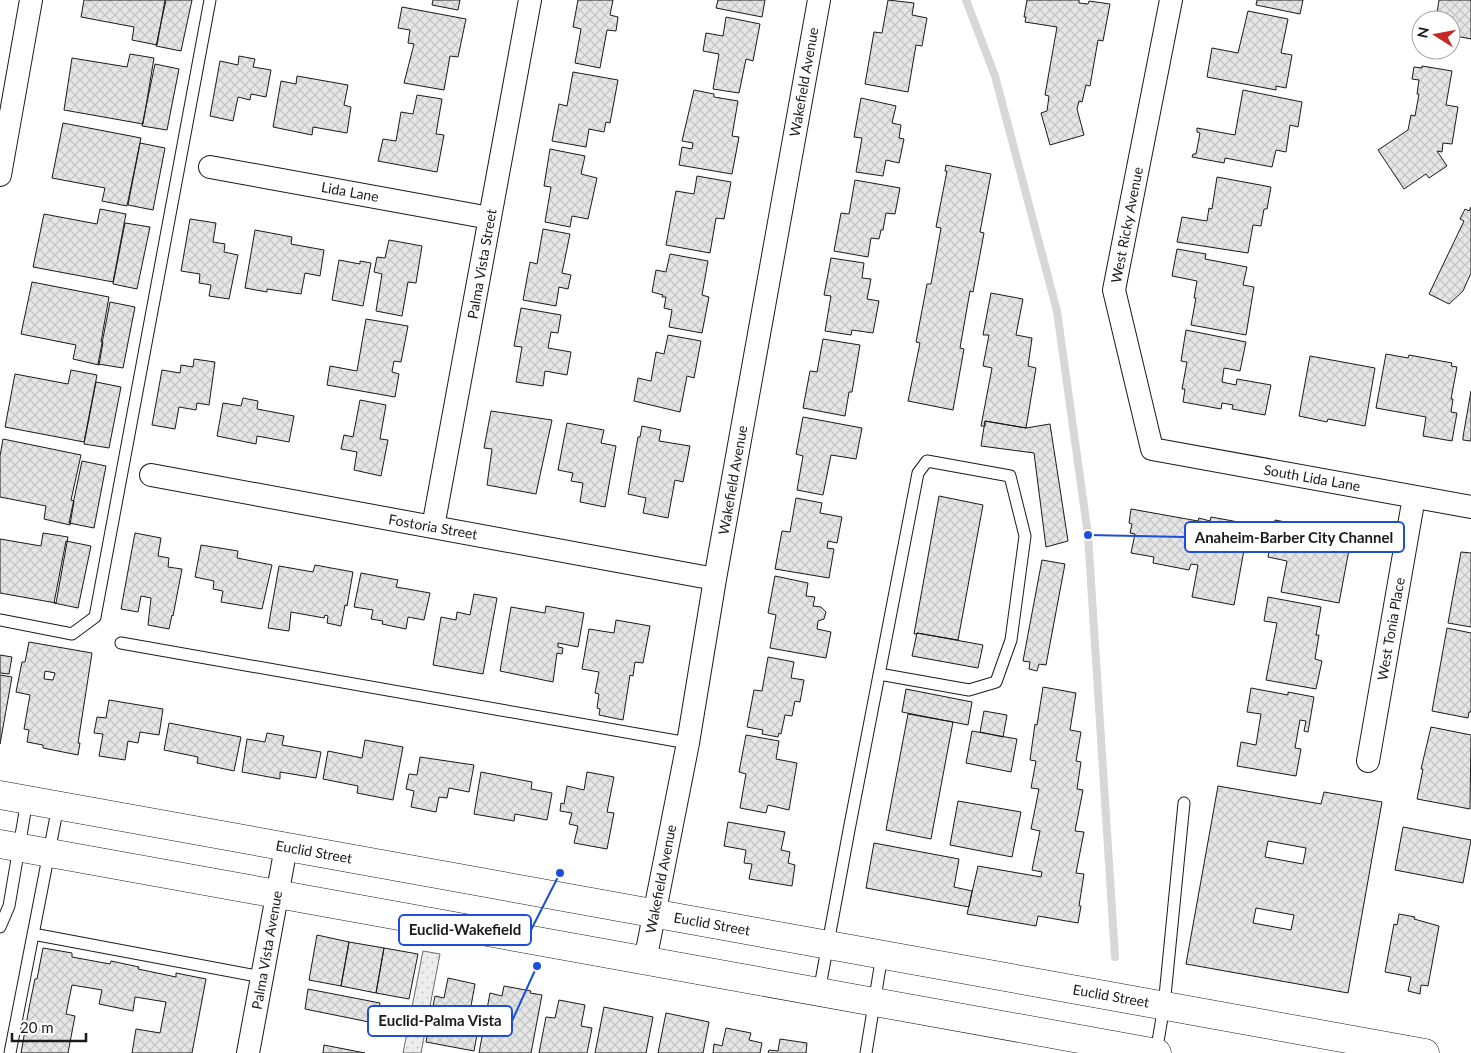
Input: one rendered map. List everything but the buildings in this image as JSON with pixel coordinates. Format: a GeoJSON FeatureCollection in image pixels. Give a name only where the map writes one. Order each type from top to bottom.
{"type":"FeatureCollection","features":[{"type":"Feature","properties":{"kind":"main road","name":"Euclid Street"},"geometry":{"type":"LineString","coordinates":[[0,795],[1425,1053]]}},
{"type":"Feature","properties":{"kind":"main road"},"geometry":{"type":"LineString","coordinates":[[9,845],[1156,1053]]}},
{"type":"Feature","properties":{"kind":"street"},"geometry":{"type":"LineString","coordinates":[[0,175],[31,0]]}},
{"type":"Feature","properties":{"kind":"street","name":"Palma Vista Street"},"geometry":{"type":"LineString","coordinates":[[433,527],[530,0]]}},
{"type":"Feature","properties":{"kind":"street","name":"Wakefield Avenue"},"geometry":{"type":"LineString","coordinates":[[645,961],[688,743],[715,579],[819,0]]}},
{"type":"Feature","properties":{"kind":"street","name":"West Ricky Avenue"},"geometry":{"type":"LineString","coordinates":[[1152,449],[1114,290],[1170,0]]}},
{"type":"Feature","properties":{"kind":"street","name":"Lida Lane"},"geometry":{"type":"LineString","coordinates":[[210,166],[490,218]]}},
{"type":"Feature","properties":{"kind":"street","name":"South Lida Lane"},"geometry":{"type":"LineString","coordinates":[[1152,449],[1471,507]]}},
{"type":"Feature","properties":{"kind":"street","name":"Fostoria Street"},"geometry":{"type":"LineString","coordinates":[[151,475],[715,579]]}},
{"type":"Feature","properties":{"kind":"street","name":"West Tonia Place"},"geometry":{"type":"LineString","coordinates":[[1368,761],[1414,496]]}},
{"type":"Feature","properties":{"kind":"street","name":"Palma Vista Avenue"},"geometry":{"type":"LineString","coordinates":[[248,1053],[286,847]]}},
{"type":"Feature","properties":{"kind":"lane"},"geometry":{"type":"LineString","coordinates":[[0,620],[72,634],[95,617],[210,0]]}},
{"type":"Feature","properties":{"kind":"lane"},"geometry":{"type":"LineString","coordinates":[[819,992],[827,945],[879,674],[918,473],[927,461],[1010,476],[1025,536],[1011,640],[996,682],[969,690],[879,674]]}},
{"type":"Feature","properties":{"kind":"lane"},"geometry":{"type":"LineString","coordinates":[[121,642],[688,743]]}},
{"type":"Feature","properties":{"kind":"lane"},"geometry":{"type":"LineString","coordinates":[[0,927],[9,906],[9,845],[26,800]]}},
{"type":"Feature","properties":{"kind":"lane"},"geometry":{"type":"LineString","coordinates":[[1156,1053],[1164,1006],[1184,803]]}},
{"type":"Feature","properties":{"kind":"lane"},"geometry":{"type":"LineString","coordinates":[[10,1053],[58,806]]}},
{"type":"Feature","properties":{"kind":"lane"},"geometry":{"type":"LineString","coordinates":[[33,934],[262,977]]}},
{"type":"Feature","properties":{"kind":"lane"},"geometry":{"type":"LineString","coordinates":[[866,1053],[882,955]]}},
{"type":"Feature","properties":{"kind":"shaded area"},"geometry":{"type":"Polygon","coordinates":[[[423,951],[440,954],[421,1053],[403,1053],[423,951]]]}},
{"type":"Feature","properties":{"kind":"waterway"},"geometry":{"type":"LineString","coordinates":[[966,0],[995,76],[1057,311],[1088,535],[1115,957]]}},
{"type":"Feature","properties":{"kind":"place","name":"Anaheim-Barber City Channel"},"geometry":{"type":"Point","coordinates":[1088,535]}},
{"type":"Feature","properties":{"kind":"place","name":"Euclid-Wakefield"},"geometry":{"type":"Point","coordinates":[560,873]}},
{"type":"Feature","properties":{"kind":"place","name":"Euclid-Palma Vista"},"geometry":{"type":"Point","coordinates":[537,966]}}]}
